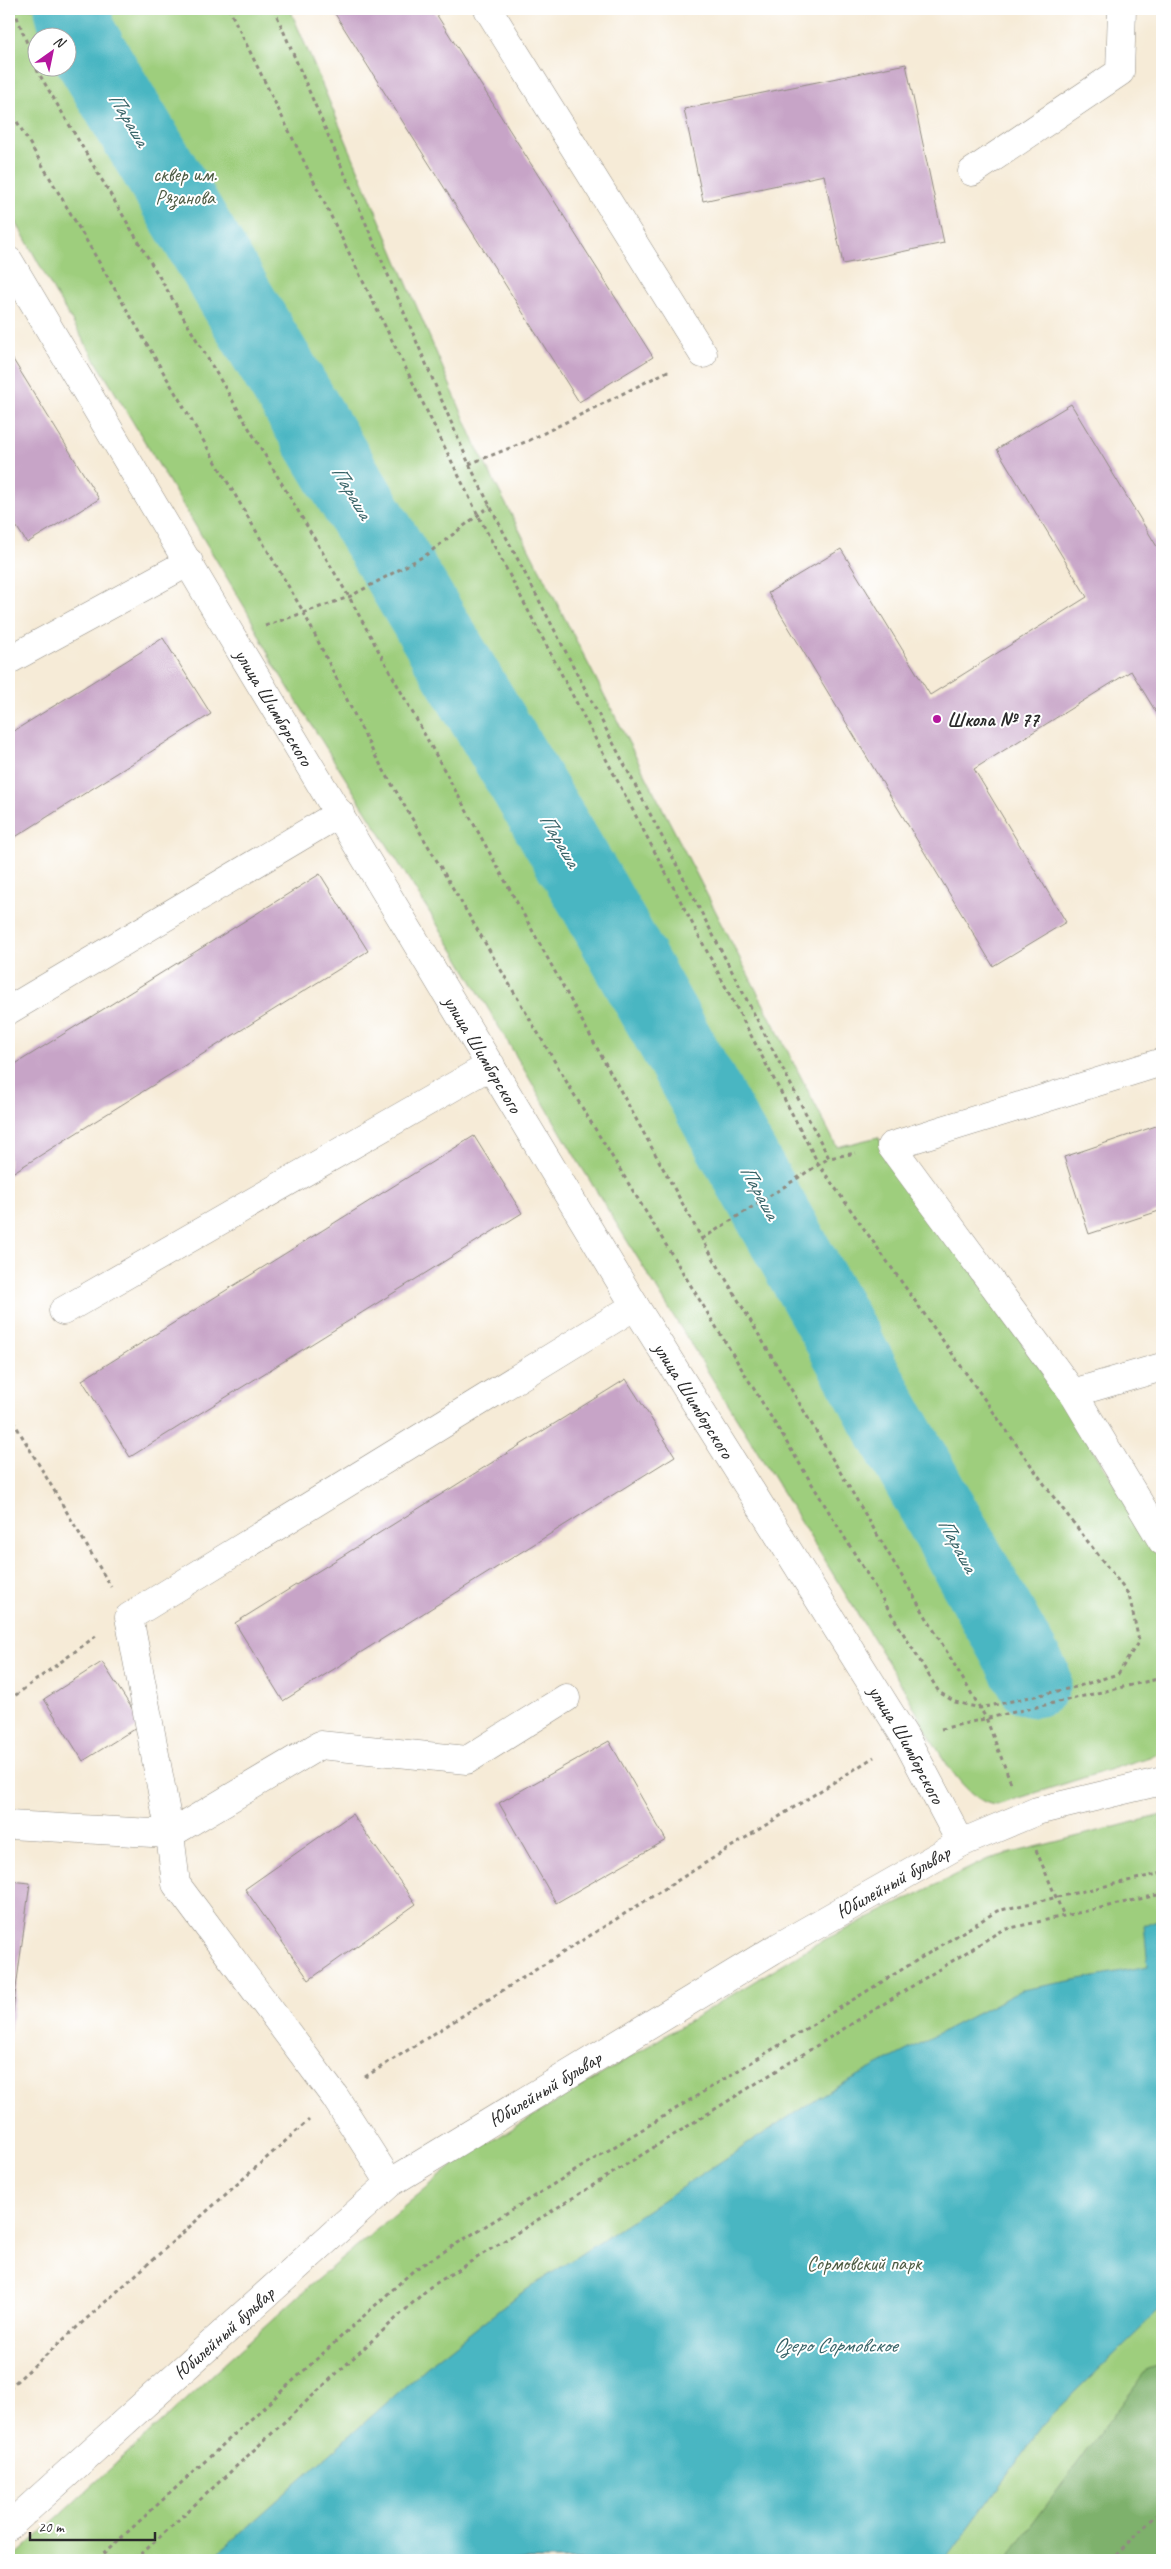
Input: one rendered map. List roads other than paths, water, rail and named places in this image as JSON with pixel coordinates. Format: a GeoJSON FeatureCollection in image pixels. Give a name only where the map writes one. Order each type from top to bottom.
{"type":"FeatureCollection","features":[{"type":"Feature","properties":{"kind":"street"},"geometry":{"type":"LineString","coordinates":[[488,9],[704,354]]}},
{"type":"Feature","properties":{"kind":"street"},"geometry":{"type":"LineString","coordinates":[[972,172],[1120,72],[1122,9]]}},
{"type":"Feature","properties":{"kind":"street","name":"улица Шимборского"},"geometry":{"type":"LineString","coordinates":[[9,261],[232,637],[340,813],[635,1306],[905,1737],[961,1843]]}},
{"type":"Feature","properties":{"kind":"street"},"geometry":{"type":"LineString","coordinates":[[9,660],[189,562]]}},
{"type":"Feature","properties":{"kind":"street"},"geometry":{"type":"LineString","coordinates":[[9,1010],[340,813]]}},
{"type":"Feature","properties":{"kind":"street"},"geometry":{"type":"LineString","coordinates":[[1162,1062],[891,1146],[1073,1393],[1162,1541]]}},
{"type":"Feature","properties":{"kind":"street"},"geometry":{"type":"LineString","coordinates":[[63,1311],[491,1065]]}},
{"type":"Feature","properties":{"kind":"street"},"geometry":{"type":"LineString","coordinates":[[390,2183],[335,2096],[176,1884],[170,1834],[128,1616],[635,1306]]}},
{"type":"Feature","properties":{"kind":"street"},"geometry":{"type":"LineString","coordinates":[[1073,1393],[1162,1367]]}},
{"type":"Feature","properties":{"kind":"street"},"geometry":{"type":"LineString","coordinates":[[9,1825],[170,1834],[320,1745],[468,1760],[566,1698]]}},
{"type":"Feature","properties":{"kind":"street","name":"Юбилейный бульвар"},"geometry":{"type":"LineString","coordinates":[[9,2526],[390,2183],[773,1950],[961,1843],[1037,1811],[1162,1781]]}},
{"type":"Feature","properties":{"kind":"water","name":"Озеро Сормовское"},"geometry":{"type":"Polygon","coordinates":[[[1162,1918],[1162,2308],[1049,2418],[945,2560],[210,2560],[428,2366],[517,2296],[825,2093],[1022,1990],[1148,1966],[1144,1925],[1162,1918]]]}},
{"type":"Feature","properties":{"kind":"waterway","name":"Параша"},"geometry":{"type":"LineString","coordinates":[[72,9],[79,35],[593,895],[1034,1680]]}},
{"type":"Feature","properties":{"kind":"place","name":"Школа № 77"},"geometry":{"type":"Point","coordinates":[937,719]}},
{"type":"Feature","properties":{"kind":"park label","name":"сквер им. Рязанова"},"geometry":{"type":"Point","coordinates":[185,186]}},
{"type":"Feature","properties":{"kind":"park label","name":"Сормовский парк"},"geometry":{"type":"Point","coordinates":[864,2263]}}]}
